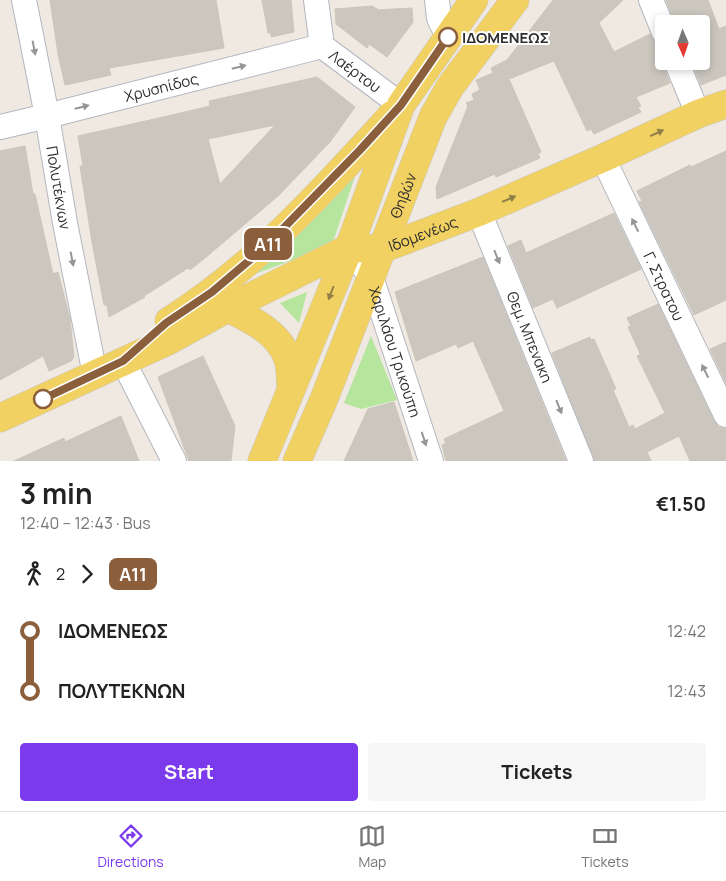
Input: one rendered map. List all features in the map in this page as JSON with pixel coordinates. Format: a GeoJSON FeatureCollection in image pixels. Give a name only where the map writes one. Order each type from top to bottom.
{"type":"FeatureCollection","features":[{"type":"Feature","properties":{"kind":"main road"},"geometry":{"type":"LineString","coordinates":[[262,461],[291,388],[320,323],[401,105],[474,0]]}},
{"type":"Feature","properties":{"kind":"main road","name":"Θηβών"},"geometry":{"type":"LineString","coordinates":[[297,461],[324,399],[438,110],[450,87],[515,0]]}},
{"type":"Feature","properties":{"kind":"main road","name":"Ιδομενέως"},"geometry":{"type":"LineString","coordinates":[[0,418],[168,341],[228,308],[349,248],[382,249],[479,212],[698,114],[726,104]]}},
{"type":"Feature","properties":{"kind":"main road","name":"Ιδομενέως"},"geometry":{"type":"LineString","coordinates":[[123,361],[166,323],[212,292],[264,248],[360,150],[401,105]]}},
{"type":"Feature","properties":{"kind":"main road"},"geometry":{"type":"LineString","coordinates":[[228,308],[258,324],[282,346],[288,359],[291,388]]}},
{"type":"Feature","properties":{"kind":"street","name":"Πολυτέκνων"},"geometry":{"type":"LineString","coordinates":[[24,0],[95,375]]}},
{"type":"Feature","properties":{"kind":"street","name":"Λαέρτου"},"geometry":{"type":"LineString","coordinates":[[316,0],[322,46],[401,105]]}},
{"type":"Feature","properties":{"kind":"street"},"geometry":{"type":"LineString","coordinates":[[437,0],[439,18],[448,37]]}},
{"type":"Feature","properties":{"kind":"street"},"geometry":{"type":"LineString","coordinates":[[651,0],[657,15]]}},
{"type":"Feature","properties":{"kind":"street","name":"Χρυσηίδος"},"geometry":{"type":"LineString","coordinates":[[0,127],[322,46]]}},
{"type":"Feature","properties":{"kind":"street"},"geometry":{"type":"LineString","coordinates":[[680,70],[698,114]]}},
{"type":"Feature","properties":{"kind":"street","name":"Γ. Στρατου"},"geometry":{"type":"LineString","coordinates":[[603,158],[726,416]]}},
{"type":"Feature","properties":{"kind":"street","name":"Θεμ. Μπενακη"},"geometry":{"type":"LineString","coordinates":[[479,212],[581,461]]}},
{"type":"Feature","properties":{"kind":"street","name":"Χαριλάου Τρικούπη"},"geometry":{"type":"LineString","coordinates":[[349,248],[371,277],[431,461]]}},
{"type":"Feature","properties":{"kind":"street"},"geometry":{"type":"LineString","coordinates":[[123,361],[170,457]]}},
{"type":"Feature","properties":{"kind":"green space"},"geometry":{"type":"Polygon","coordinates":[[[355,176],[332,245],[255,274],[355,176]]]}},
{"type":"Feature","properties":{"kind":"green space"},"geometry":{"type":"Polygon","coordinates":[[[307,292],[299,323],[280,303],[307,292]]]}},
{"type":"Feature","properties":{"kind":"green space"},"geometry":{"type":"Polygon","coordinates":[[[371,336],[397,400],[361,409],[344,403],[371,336]]]}},
{"type":"Feature","properties":{"kind":"building"},"geometry":{"type":"Polygon","coordinates":[[[50,0],[216,0],[224,48],[109,68],[111,75],[65,85],[58,54],[50,0]]]}},
{"type":"Feature","properties":{"kind":"building"},"geometry":{"type":"Polygon","coordinates":[[[262,0],[291,0],[294,32],[271,37],[271,33],[268,33],[262,0]]]}},
{"type":"Feature","properties":{"kind":"building"},"geometry":{"type":"Polygon","coordinates":[[[553,0],[623,0],[599,23],[614,52],[650,34],[655,42],[655,70],[665,70],[670,83],[636,97],[641,106],[638,107],[641,112],[594,134],[591,129],[587,131],[554,61],[509,79],[541,152],[538,154],[540,158],[496,177],[495,174],[437,199],[436,187],[468,106],[466,103],[474,100],[472,94],[480,90],[476,80],[493,73],[491,68],[507,60],[553,0]]]}},
{"type":"Feature","properties":{"kind":"building"},"geometry":{"type":"Polygon","coordinates":[[[666,0],[708,0],[719,29],[726,26],[726,75],[701,85],[695,70],[710,70],[710,15],[672,15],[666,0]]]}},
{"type":"Feature","properties":{"kind":"building"},"geometry":{"type":"Polygon","coordinates":[[[373,6],[377,8],[376,10],[412,8],[413,22],[387,57],[369,44],[367,48],[336,24],[335,9],[373,6]]]}},
{"type":"Feature","properties":{"kind":"building"},"geometry":{"type":"Polygon","coordinates":[[[317,77],[355,107],[330,142],[278,196],[190,270],[188,268],[145,297],[109,317],[107,305],[104,305],[92,242],[80,166],[83,166],[78,136],[210,106],[209,101],[317,77]],[[275,125],[208,139],[220,184],[275,125]]]}},
{"type":"Feature","properties":{"kind":"building"},"geometry":{"type":"Polygon","coordinates":[[[25,146],[33,194],[35,194],[53,274],[58,272],[70,319],[74,357],[71,361],[49,371],[43,356],[0,380],[0,151],[25,146]]]}},
{"type":"Feature","properties":{"kind":"building"},"geometry":{"type":"Polygon","coordinates":[[[726,151],[726,300],[694,315],[639,202],[642,201],[637,191],[690,165],[691,167],[726,151]]]}},
{"type":"Feature","properties":{"kind":"building"},"geometry":{"type":"Polygon","coordinates":[[[614,213],[641,269],[557,308],[553,299],[533,308],[508,246],[521,240],[526,253],[614,213]]]}},
{"type":"Feature","properties":{"kind":"building"},"geometry":{"type":"Polygon","coordinates":[[[483,257],[566,461],[446,461],[442,445],[446,443],[444,439],[504,411],[473,341],[458,348],[456,344],[416,361],[395,292],[483,257]]]}},
{"type":"Feature","properties":{"kind":"building"},"geometry":{"type":"Polygon","coordinates":[[[658,304],[714,421],[719,427],[726,429],[726,461],[690,461],[679,436],[647,452],[651,461],[594,461],[552,353],[590,337],[591,340],[594,339],[616,389],[613,390],[629,427],[633,425],[635,429],[665,413],[637,356],[640,355],[639,351],[628,327],[631,326],[627,318],[658,304]]]}},
{"type":"Feature","properties":{"kind":"building"},"geometry":{"type":"Polygon","coordinates":[[[726,342],[726,383],[710,349],[726,342]]]}},
{"type":"Feature","properties":{"kind":"building"},"geometry":{"type":"Polygon","coordinates":[[[203,356],[235,426],[231,461],[189,461],[158,377],[203,356]]]}},
{"type":"Feature","properties":{"kind":"building"},"geometry":{"type":"Polygon","coordinates":[[[394,402],[413,461],[344,461],[368,409],[394,402]]]}},
{"type":"Feature","properties":{"kind":"building"},"geometry":{"type":"Polygon","coordinates":[[[121,416],[139,461],[14,461],[64,438],[65,442],[121,416]]]}},
{"type":"Feature","properties":{"kind":"bus line","name":"Α11"},"geometry":{"type":"LineString","coordinates":[[43,399],[123,361],[166,323],[198,303],[226,282],[264,248],[317,195],[401,105],[448,37]]}},
{"type":"Feature","properties":{"kind":"place","name":"ΙΔΟΜΕΝΕΩΣ"},"geometry":{"type":"Point","coordinates":[448,37]}}]}
